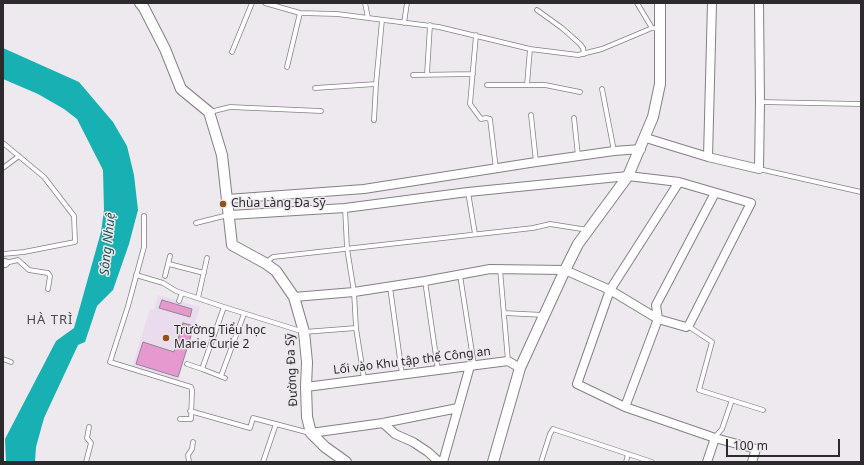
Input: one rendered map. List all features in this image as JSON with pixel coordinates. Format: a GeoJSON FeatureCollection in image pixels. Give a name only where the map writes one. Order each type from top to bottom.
{"type":"FeatureCollection","features":[{"type":"Feature","properties":{"kind":"street"},"geometry":{"type":"LineString","coordinates":[[493,462],[520,368],[565,270],[578,244],[628,176],[654,117],[660,84],[656,29],[660,3]]}},
{"type":"Feature","properties":{"kind":"street"},"geometry":{"type":"LineString","coordinates":[[708,157],[712,3]]}},
{"type":"Feature","properties":{"kind":"street"},"geometry":{"type":"LineString","coordinates":[[646,138],[708,157],[759,168],[759,3]]}},
{"type":"Feature","properties":{"kind":"street"},"geometry":{"type":"LineString","coordinates":[[145,5],[181,89],[209,112]]}},
{"type":"Feature","properties":{"kind":"street","name":"Đường Đa Sỹ"},"geometry":{"type":"LineString","coordinates":[[209,112],[222,155],[230,215],[232,245],[265,263],[276,271],[294,297],[304,332],[307,362],[307,416],[311,433]]}},
{"type":"Feature","properties":{"kind":"street"},"geometry":{"type":"LineString","coordinates":[[228,198],[364,189],[536,162],[614,151],[641,149]]}},
{"type":"Feature","properties":{"kind":"street"},"geometry":{"type":"LineString","coordinates":[[230,215],[345,208],[468,192],[628,176],[679,182],[751,203],[688,326],[686,327],[658,320],[610,290],[565,270],[490,268],[460,275],[390,287],[354,292],[294,297]]}},
{"type":"Feature","properties":{"kind":"street"},"geometry":{"type":"LineString","coordinates":[[679,182],[610,290],[577,384],[625,407],[715,438],[756,449],[752,462]]}},
{"type":"Feature","properties":{"kind":"street"},"geometry":{"type":"LineString","coordinates":[[625,407],[658,320],[656,305],[715,193]]}},
{"type":"Feature","properties":{"kind":"street","name":"Lối vào Khu tập thể Công an"},"geometry":{"type":"LineString","coordinates":[[306,387],[508,361],[520,368]]}},
{"type":"Feature","properties":{"kind":"street"},"geometry":{"type":"LineString","coordinates":[[443,462],[458,408],[472,366]]}},
{"type":"Feature","properties":{"kind":"street"},"geometry":{"type":"LineString","coordinates":[[311,433],[383,423],[458,408]]}},
{"type":"Feature","properties":{"kind":"street"},"geometry":{"type":"LineString","coordinates":[[383,423],[395,434],[413,442],[428,452],[439,462]]}},
{"type":"Feature","properties":{"kind":"street"},"geometry":{"type":"LineString","coordinates":[[311,433],[324,447],[346,462]]}},
{"type":"Feature","properties":{"kind":"street"},"geometry":{"type":"LineString","coordinates":[[708,462],[715,438]]}},
{"type":"Feature","properties":{"kind":"lane"},"geometry":{"type":"LineString","coordinates":[[232,52],[252,3]]}},
{"type":"Feature","properties":{"kind":"lane"},"geometry":{"type":"LineString","coordinates":[[265,3],[300,13],[337,14],[430,26],[476,35],[530,49],[578,55],[602,49],[656,29],[637,3]]}},
{"type":"Feature","properties":{"kind":"lane"},"geometry":{"type":"LineString","coordinates":[[365,3],[368,18]]}},
{"type":"Feature","properties":{"kind":"lane"},"geometry":{"type":"LineString","coordinates":[[404,23],[407,3]]}},
{"type":"Feature","properties":{"kind":"lane"},"geometry":{"type":"LineString","coordinates":[[538,10],[580,44],[583,48],[584,54]]}},
{"type":"Feature","properties":{"kind":"lane"},"geometry":{"type":"LineString","coordinates":[[287,67],[300,13]]}},
{"type":"Feature","properties":{"kind":"lane"},"geometry":{"type":"LineString","coordinates":[[374,120],[382,20]]}},
{"type":"Feature","properties":{"kind":"lane"},"geometry":{"type":"LineString","coordinates":[[427,74],[430,26]]}},
{"type":"Feature","properties":{"kind":"lane"},"geometry":{"type":"LineString","coordinates":[[476,35],[470,104],[481,119],[490,119],[496,169]]}},
{"type":"Feature","properties":{"kind":"lane"},"geometry":{"type":"LineString","coordinates":[[527,84],[530,49]]}},
{"type":"Feature","properties":{"kind":"lane"},"geometry":{"type":"LineString","coordinates":[[413,75],[473,74]]}},
{"type":"Feature","properties":{"kind":"lane"},"geometry":{"type":"LineString","coordinates":[[315,88],[376,84]]}},
{"type":"Feature","properties":{"kind":"lane"},"geometry":{"type":"LineString","coordinates":[[486,85],[545,85],[580,92]]}},
{"type":"Feature","properties":{"kind":"lane"},"geometry":{"type":"LineString","coordinates":[[602,89],[614,151]]}},
{"type":"Feature","properties":{"kind":"lane"},"geometry":{"type":"LineString","coordinates":[[760,102],[861,104]]}},
{"type":"Feature","properties":{"kind":"lane"},"geometry":{"type":"LineString","coordinates":[[209,112],[230,107],[321,111]]}},
{"type":"Feature","properties":{"kind":"lane"},"geometry":{"type":"LineString","coordinates":[[531,115],[536,162]]}},
{"type":"Feature","properties":{"kind":"lane"},"geometry":{"type":"LineString","coordinates":[[574,118],[578,156]]}},
{"type":"Feature","properties":{"kind":"lane"},"geometry":{"type":"LineString","coordinates":[[3,143],[44,176],[74,216],[75,242],[24,252],[4,260]]}},
{"type":"Feature","properties":{"kind":"lane"},"geometry":{"type":"LineString","coordinates":[[3,168],[19,156]]}},
{"type":"Feature","properties":{"kind":"lane"},"geometry":{"type":"LineString","coordinates":[[759,168],[861,192]]}},
{"type":"Feature","properties":{"kind":"lane"},"geometry":{"type":"LineString","coordinates":[[468,192],[475,234]]}},
{"type":"Feature","properties":{"kind":"lane"},"geometry":{"type":"LineString","coordinates":[[345,208],[347,248],[354,292],[356,328],[364,379]]}},
{"type":"Feature","properties":{"kind":"lane"},"geometry":{"type":"LineString","coordinates":[[196,223],[230,215]]}},
{"type":"Feature","properties":{"kind":"lane"},"geometry":{"type":"LineString","coordinates":[[144,216],[144,247],[110,362],[191,387],[191,419],[180,419]]}},
{"type":"Feature","properties":{"kind":"lane"},"geometry":{"type":"LineString","coordinates":[[265,263],[273,257],[533,228],[550,224],[588,230]]}},
{"type":"Feature","properties":{"kind":"lane"},"geometry":{"type":"LineString","coordinates":[[165,276],[170,256]]}},
{"type":"Feature","properties":{"kind":"lane"},"geometry":{"type":"LineString","coordinates":[[198,298],[207,258]]}},
{"type":"Feature","properties":{"kind":"lane"},"geometry":{"type":"LineString","coordinates":[[4,260],[18,260],[29,270],[48,273],[50,276],[48,289]]}},
{"type":"Feature","properties":{"kind":"lane"},"geometry":{"type":"LineString","coordinates":[[169,264],[204,273]]}},
{"type":"Feature","properties":{"kind":"lane"},"geometry":{"type":"LineString","coordinates":[[500,269],[508,361]]}},
{"type":"Feature","properties":{"kind":"lane"},"geometry":{"type":"LineString","coordinates":[[136,275],[163,283],[182,293],[304,332],[356,328]]}},
{"type":"Feature","properties":{"kind":"lane"},"geometry":{"type":"LineString","coordinates":[[460,275],[472,366]]}},
{"type":"Feature","properties":{"kind":"lane"},"geometry":{"type":"LineString","coordinates":[[425,281],[438,370]]}},
{"type":"Feature","properties":{"kind":"lane"},"geometry":{"type":"LineString","coordinates":[[390,287],[402,374]]}},
{"type":"Feature","properties":{"kind":"lane"},"geometry":{"type":"LineString","coordinates":[[179,301],[182,293]]}},
{"type":"Feature","properties":{"kind":"lane"},"geometry":{"type":"LineString","coordinates":[[202,369],[224,307]]}},
{"type":"Feature","properties":{"kind":"lane"},"geometry":{"type":"LineString","coordinates":[[504,313],[545,315]]}},
{"type":"Feature","properties":{"kind":"lane"},"geometry":{"type":"LineString","coordinates":[[187,364],[223,377],[244,314]]}},
{"type":"Feature","properties":{"kind":"lane"},"geometry":{"type":"LineString","coordinates":[[688,326],[712,342],[698,390],[763,410]]}},
{"type":"Feature","properties":{"kind":"lane"},"geometry":{"type":"LineString","coordinates":[[3,359],[11,362]]}},
{"type":"Feature","properties":{"kind":"lane"},"geometry":{"type":"LineString","coordinates":[[715,438],[722,429],[732,400]]}},
{"type":"Feature","properties":{"kind":"lane"},"geometry":{"type":"LineString","coordinates":[[190,411],[250,428],[253,418],[311,433]]}},
{"type":"Feature","properties":{"kind":"lane"},"geometry":{"type":"LineString","coordinates":[[263,462],[276,424]]}},
{"type":"Feature","properties":{"kind":"lane"},"geometry":{"type":"LineString","coordinates":[[86,462],[91,443],[88,438],[89,427]]}},
{"type":"Feature","properties":{"kind":"lane"},"geometry":{"type":"LineString","coordinates":[[541,462],[553,429],[652,462]]}},
{"type":"Feature","properties":{"kind":"lane"},"geometry":{"type":"LineString","coordinates":[[189,462],[188,455],[192,449],[193,442]]}},
{"type":"Feature","properties":{"kind":"lane"},"geometry":{"type":"LineString","coordinates":[[626,462],[628,454]]}},
{"type":"Feature","properties":{"kind":"shaded area","name":"Trường Tiểu học Marie Curie 2"},"geometry":{"type":"Polygon","coordinates":[[[158,295],[200,307],[178,381],[132,367],[150,309],[154,310],[158,295]]]}},
{"type":"Feature","properties":{"kind":"water","name":"Sông Nhuệ"},"geometry":{"type":"Polygon","coordinates":[[[3,48],[79,82],[113,122],[127,146],[134,175],[138,210],[129,244],[113,290],[97,306],[85,342],[78,345],[44,418],[36,447],[35,462],[6,462],[5,439],[56,341],[74,328],[101,232],[104,210],[103,170],[77,119],[64,109],[38,94],[3,79],[3,48]]]}},
{"type":"Feature","properties":{"kind":"building"},"geometry":{"type":"Polygon","coordinates":[[[162,300],[192,309],[190,317],[159,308],[162,300]]]}},
{"type":"Feature","properties":{"kind":"building"},"geometry":{"type":"Polygon","coordinates":[[[183,323],[194,326],[178,377],[136,364],[143,342],[174,352],[183,323]]]}},
{"type":"Feature","properties":{"kind":"place","name":"Chùa Làng Đa Sỹ"},"geometry":{"type":"Point","coordinates":[223,204]}},
{"type":"Feature","properties":{"kind":"place","name":"Trường Tiểu học Marie Curie 2"},"geometry":{"type":"Point","coordinates":[166,338]}},
{"type":"Feature","properties":{"kind":"district","name":"HÀ TRÌ"},"geometry":{"type":"Point","coordinates":[50,320]}}]}
